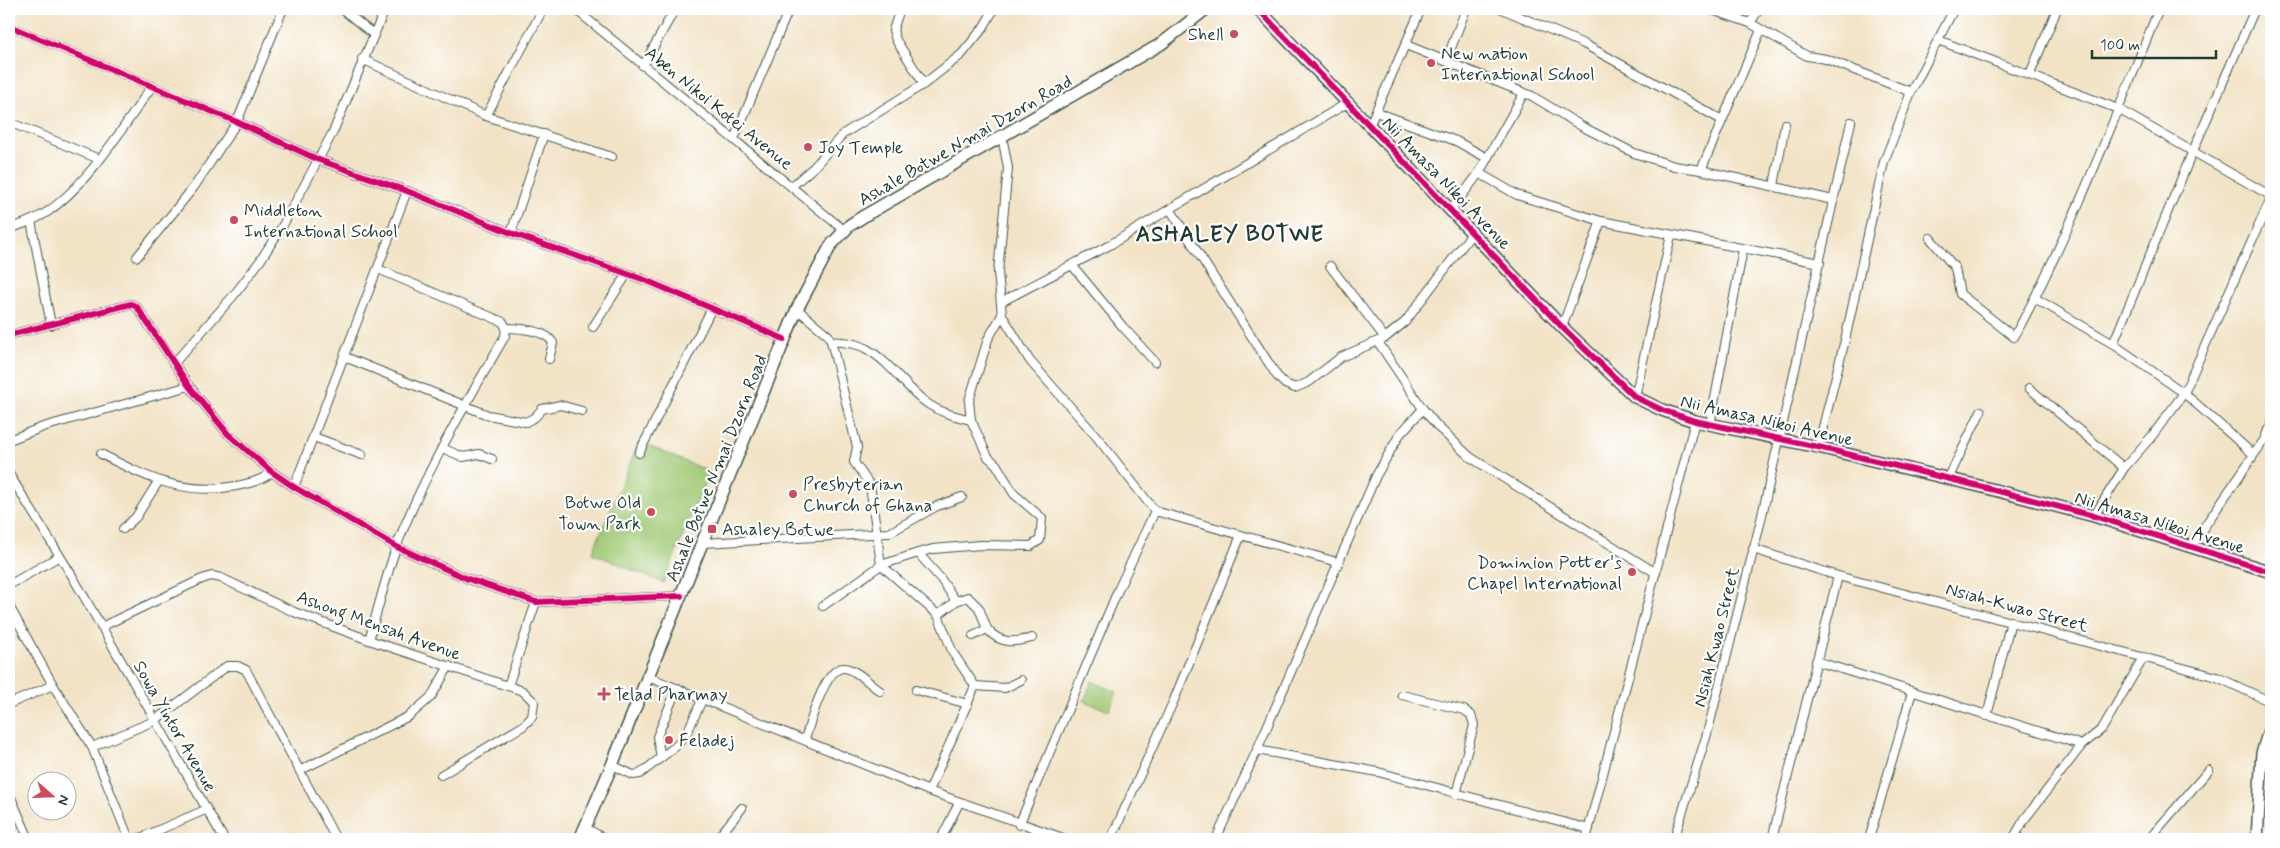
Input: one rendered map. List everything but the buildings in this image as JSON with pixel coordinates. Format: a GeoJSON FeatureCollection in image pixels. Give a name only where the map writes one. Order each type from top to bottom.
{"type":"FeatureCollection","features":[{"type":"Feature","properties":{"kind":"street"},"geometry":{"type":"LineString","coordinates":[[342,9],[373,34]]}},
{"type":"Feature","properties":{"kind":"street"},"geometry":{"type":"LineString","coordinates":[[175,362],[260,261],[319,160],[385,9]]}},
{"type":"Feature","properties":{"kind":"street"},"geometry":{"type":"LineString","coordinates":[[486,116],[543,9]]}},
{"type":"Feature","properties":{"kind":"street","name":"Aben Nikoi Kotei Avenue"},"geometry":{"type":"LineString","coordinates":[[576,9],[643,66],[845,230]]}},
{"type":"Feature","properties":{"kind":"street"},"geometry":{"type":"LineString","coordinates":[[585,16],[589,9]]}},
{"type":"Feature","properties":{"kind":"street"},"geometry":{"type":"LineString","coordinates":[[643,66],[675,9]]}},
{"type":"Feature","properties":{"kind":"street"},"geometry":{"type":"LineString","coordinates":[[734,139],[789,9]]}},
{"type":"Feature","properties":{"kind":"street"},"geometry":{"type":"LineString","coordinates":[[900,9],[894,30],[896,40],[924,84]]}},
{"type":"Feature","properties":{"kind":"street"},"geometry":{"type":"LineString","coordinates":[[792,186],[814,167],[827,149],[843,134],[924,84],[962,54],[994,9]]}},
{"type":"Feature","properties":{"kind":"street","name":"Ashale Botwe Nmai Dzorn Road"},"geometry":{"type":"LineString","coordinates":[[580,839],[612,765],[646,676],[703,543],[784,339],[825,254],[845,230],[864,216],[916,184],[1161,44],[1206,9]]}},
{"type":"Feature","properties":{"kind":"street","name":"Nii Amasa Nikoi Avenue"},"geometry":{"type":"LineString","coordinates":[[1258,9],[1349,102],[1562,327],[1635,396],[1662,410],[1695,421],[1818,447],[2094,516],[2271,572]]}},
{"type":"Feature","properties":{"kind":"street"},"geometry":{"type":"LineString","coordinates":[[1370,124],[1421,9]]}},
{"type":"Feature","properties":{"kind":"street"},"geometry":{"type":"LineString","coordinates":[[1446,61],[1466,9]]}},
{"type":"Feature","properties":{"kind":"street"},"geometry":{"type":"LineString","coordinates":[[1502,9],[1584,44],[1722,120]]}},
{"type":"Feature","properties":{"kind":"street"},"geometry":{"type":"LineString","coordinates":[[1709,9],[1750,23],[1807,56],[1826,59],[1912,92]]}},
{"type":"Feature","properties":{"kind":"street"},"geometry":{"type":"LineString","coordinates":[[1750,23],[1759,9]]}},
{"type":"Feature","properties":{"kind":"street"},"geometry":{"type":"LineString","coordinates":[[1818,447],[1846,340],[1884,162],[1912,92],[1954,9]]}},
{"type":"Feature","properties":{"kind":"street"},"geometry":{"type":"LineString","coordinates":[[2030,74],[2057,9]]}},
{"type":"Feature","properties":{"kind":"street"},"geometry":{"type":"LineString","coordinates":[[1930,238],[1955,268],[1960,294],[2014,337],[2035,298],[2118,110],[2159,9]]}},
{"type":"Feature","properties":{"kind":"street"},"geometry":{"type":"LineString","coordinates":[[2113,344],[2192,153],[2255,9]]}},
{"type":"Feature","properties":{"kind":"street"},"geometry":{"type":"LineString","coordinates":[[137,257],[194,187],[237,122],[280,10]]}},
{"type":"Feature","properties":{"kind":"street"},"geometry":{"type":"LineString","coordinates":[[9,26],[237,122],[319,160],[407,191],[511,233],[627,274],[784,339]]}},
{"type":"Feature","properties":{"kind":"street"},"geometry":{"type":"LineString","coordinates":[[1701,170],[1761,30]]}},
{"type":"Feature","properties":{"kind":"street"},"geometry":{"type":"LineString","coordinates":[[1938,40],[2030,74],[2118,110],[2271,197],[2184,393],[2152,436],[2124,468],[2094,516]]}},
{"type":"Feature","properties":{"kind":"street"},"geometry":{"type":"LineString","coordinates":[[1406,45],[1524,93],[1583,127],[1634,153],[1674,166],[1701,170],[1833,200]]}},
{"type":"Feature","properties":{"kind":"street"},"geometry":{"type":"LineString","coordinates":[[362,59],[486,116],[612,157]]}},
{"type":"Feature","properties":{"kind":"street"},"geometry":{"type":"LineString","coordinates":[[9,229],[31,221],[61,200],[99,159],[152,86]]}},
{"type":"Feature","properties":{"kind":"street"},"geometry":{"type":"LineString","coordinates":[[1451,210],[1479,173],[1524,93]]}},
{"type":"Feature","properties":{"kind":"street"},"geometry":{"type":"LineString","coordinates":[[1001,302],[1072,265],[1170,209],[1349,102]]}},
{"type":"Feature","properties":{"kind":"street"},"geometry":{"type":"LineString","coordinates":[[1376,112],[1456,141],[1487,158]]}},
{"type":"Feature","properties":{"kind":"street"},"geometry":{"type":"LineString","coordinates":[[9,122],[99,159]]}},
{"type":"Feature","properties":{"kind":"street","name":"Nsiah Kwao Street"},"geometry":{"type":"LineString","coordinates":[[1674,839],[1707,734],[1753,549],[1780,439],[1851,122]]}},
{"type":"Feature","properties":{"kind":"street"},"geometry":{"type":"LineString","coordinates":[[1774,186],[1785,124]]}},
{"type":"Feature","properties":{"kind":"street"},"geometry":{"type":"LineString","coordinates":[[511,233],[544,134]]}},
{"type":"Feature","properties":{"kind":"street"},"geometry":{"type":"LineString","coordinates":[[1002,136],[1008,168],[998,272],[1002,315],[1030,361],[1096,436],[1155,511],[1337,562]]}},
{"type":"Feature","properties":{"kind":"street"},"geometry":{"type":"LineString","coordinates":[[1479,173],[1517,195],[1601,221],[1820,263]]}},
{"type":"Feature","properties":{"kind":"street"},"geometry":{"type":"LineString","coordinates":[[294,488],[407,191]]}},
{"type":"Feature","properties":{"kind":"street"},"geometry":{"type":"LineString","coordinates":[[1170,209],[1277,376],[1285,384],[1295,388],[1309,382],[1341,358],[1382,340],[1405,322],[1473,232]]}},
{"type":"Feature","properties":{"kind":"street"},"geometry":{"type":"LineString","coordinates":[[31,221],[52,325]]}},
{"type":"Feature","properties":{"kind":"street"},"geometry":{"type":"LineString","coordinates":[[1562,327],[1601,221]]}},
{"type":"Feature","properties":{"kind":"street"},"geometry":{"type":"LineString","coordinates":[[1635,396],[1671,235]]}},
{"type":"Feature","properties":{"kind":"street"},"geometry":{"type":"LineString","coordinates":[[1710,425],[1743,249]]}},
{"type":"Feature","properties":{"kind":"street"},"geometry":{"type":"LineString","coordinates":[[1072,265],[1123,328],[1155,362]]}},
{"type":"Feature","properties":{"kind":"street"},"geometry":{"type":"LineString","coordinates":[[1330,266],[1382,340],[1423,409],[1438,427],[1470,456],[1656,573]]}},
{"type":"Feature","properties":{"kind":"street"},"geometry":{"type":"LineString","coordinates":[[369,640],[397,547],[418,495],[442,448],[505,336],[506,328],[503,322],[378,269]]}},
{"type":"Feature","properties":{"kind":"street"},"geometry":{"type":"LineString","coordinates":[[593,327],[627,274]]}},
{"type":"Feature","properties":{"kind":"street"},"geometry":{"type":"LineString","coordinates":[[2035,298],[2113,344],[2184,393],[2253,454]]}},
{"type":"Feature","properties":{"kind":"street"},"geometry":{"type":"LineString","coordinates":[[9,335],[131,304],[137,307],[146,318],[189,386],[228,434],[272,472],[294,488],[397,547],[468,579],[536,602],[680,596]]}},
{"type":"Feature","properties":{"kind":"street"},"geometry":{"type":"LineString","coordinates":[[639,453],[712,308]]}},
{"type":"Feature","properties":{"kind":"street"},"geometry":{"type":"LineString","coordinates":[[797,309],[828,335],[831,341],[857,447],[854,462],[870,485],[875,534],[881,565],[938,615],[953,653],[975,686]]}},
{"type":"Feature","properties":{"kind":"street"},"geometry":{"type":"LineString","coordinates":[[823,606],[881,565],[918,553],[933,549],[980,546],[1031,546],[1040,540],[1042,518],[1014,494],[996,464],[988,457],[970,420],[969,401],[988,339],[1002,315]]}},
{"type":"Feature","properties":{"kind":"street"},"geometry":{"type":"LineString","coordinates":[[506,328],[521,328],[549,338],[553,343],[549,359]]}},
{"type":"Feature","properties":{"kind":"street"},"geometry":{"type":"LineString","coordinates":[[831,341],[852,343],[865,348],[897,373],[927,403],[945,413],[970,420]]}},
{"type":"Feature","properties":{"kind":"street"},"geometry":{"type":"LineString","coordinates":[[345,357],[488,415],[526,422],[535,417],[542,409],[560,406],[582,411]]}},
{"type":"Feature","properties":{"kind":"street"},"geometry":{"type":"LineString","coordinates":[[9,440],[43,428],[189,386]]}},
{"type":"Feature","properties":{"kind":"street"},"geometry":{"type":"LineString","coordinates":[[2029,388],[2124,468]]}},
{"type":"Feature","properties":{"kind":"street"},"geometry":{"type":"LineString","coordinates":[[1216,839],[1258,750],[1337,562],[1386,456],[1400,434],[1423,409]]}},
{"type":"Feature","properties":{"kind":"street"},"geometry":{"type":"LineString","coordinates":[[1948,479],[1981,411]]}},
{"type":"Feature","properties":{"kind":"street"},"geometry":{"type":"LineString","coordinates":[[1586,839],[1695,421]]}},
{"type":"Feature","properties":{"kind":"street"},"geometry":{"type":"LineString","coordinates":[[2191,546],[2253,454],[2271,423]]}},
{"type":"Feature","properties":{"kind":"street"},"geometry":{"type":"LineString","coordinates":[[314,437],[362,455]]}},
{"type":"Feature","properties":{"kind":"street"},"geometry":{"type":"LineString","coordinates":[[442,448],[463,457],[479,454],[492,459]]}},
{"type":"Feature","properties":{"kind":"street"},"geometry":{"type":"LineString","coordinates":[[101,454],[158,482],[185,488],[225,488],[254,482],[272,472]]}},
{"type":"Feature","properties":{"kind":"street","name":"Sowa Yintor Avenue"},"geometry":{"type":"LineString","coordinates":[[9,474],[58,556],[71,574],[205,810],[224,839]]}},
{"type":"Feature","properties":{"kind":"street"},"geometry":{"type":"LineString","coordinates":[[123,529],[136,517],[158,482]]}},
{"type":"Feature","properties":{"kind":"street"},"geometry":{"type":"LineString","coordinates":[[703,543],[889,533],[937,506],[962,497]]}},
{"type":"Feature","properties":{"kind":"street"},"geometry":{"type":"LineString","coordinates":[[1019,824],[1119,588],[1155,511]]}},
{"type":"Feature","properties":{"kind":"street"},"geometry":{"type":"LineString","coordinates":[[1111,839],[1174,700],[1241,535]]}},
{"type":"Feature","properties":{"kind":"street","name":"Nsiah-Kwao Street"},"geometry":{"type":"LineString","coordinates":[[1753,549],[1838,576],[2217,677],[2271,702]]}},
{"type":"Feature","properties":{"kind":"street"},"geometry":{"type":"LineString","coordinates":[[918,553],[940,578],[956,601]]}},
{"type":"Feature","properties":{"kind":"street"},"geometry":{"type":"LineString","coordinates":[[9,585],[58,556]]}},
{"type":"Feature","properties":{"kind":"street","name":"Ashong Mensah Avenue"},"geometry":{"type":"LineString","coordinates":[[101,626],[212,576],[221,578],[294,612],[369,640],[523,691],[534,702],[532,717],[523,726],[441,775]]}},
{"type":"Feature","properties":{"kind":"street"},"geometry":{"type":"LineString","coordinates":[[1772,839],[1838,576]]}},
{"type":"Feature","properties":{"kind":"street"},"geometry":{"type":"LineString","coordinates":[[938,615],[956,601],[968,597],[979,608],[987,629],[994,636],[1004,642],[1016,642],[1032,638]]}},
{"type":"Feature","properties":{"kind":"street"},"geometry":{"type":"LineString","coordinates":[[508,686],[536,602]]}},
{"type":"Feature","properties":{"kind":"street"},"geometry":{"type":"LineString","coordinates":[[9,606],[53,685],[92,748],[129,839]]}},
{"type":"Feature","properties":{"kind":"street"},"geometry":{"type":"LineString","coordinates":[[1987,716],[2010,621]]}},
{"type":"Feature","properties":{"kind":"street"},"geometry":{"type":"LineString","coordinates":[[973,636],[987,629]]}},
{"type":"Feature","properties":{"kind":"street"},"geometry":{"type":"LineString","coordinates":[[2013,839],[2024,820],[2082,745],[2102,730],[2144,657]]}},
{"type":"Feature","properties":{"kind":"street"},"geometry":{"type":"LineString","coordinates":[[1816,661],[2082,745]]}},
{"type":"Feature","properties":{"kind":"street"},"geometry":{"type":"LineString","coordinates":[[92,748],[154,721],[228,666],[238,666],[246,670],[301,770],[336,839]]}},
{"type":"Feature","properties":{"kind":"street"},"geometry":{"type":"LineString","coordinates":[[301,770],[408,716],[431,697],[449,666]]}},
{"type":"Feature","properties":{"kind":"street"},"geometry":{"type":"LineString","coordinates":[[805,739],[827,678],[836,669],[843,667],[850,670],[880,691]]}},
{"type":"Feature","properties":{"kind":"street"},"geometry":{"type":"LineString","coordinates":[[646,676],[959,803],[1066,839]]}},
{"type":"Feature","properties":{"kind":"street"},"geometry":{"type":"LineString","coordinates":[[975,686],[1005,688],[1021,680]]}},
{"type":"Feature","properties":{"kind":"street"},"geometry":{"type":"LineString","coordinates":[[9,704],[53,685]]}},
{"type":"Feature","properties":{"kind":"street"},"geometry":{"type":"LineString","coordinates":[[929,791],[975,686]]}},
{"type":"Feature","properties":{"kind":"street"},"geometry":{"type":"LineString","coordinates":[[661,757],[657,737],[677,688]]}},
{"type":"Feature","properties":{"kind":"street"},"geometry":{"type":"LineString","coordinates":[[916,690],[968,704]]}},
{"type":"Feature","properties":{"kind":"street"},"geometry":{"type":"LineString","coordinates":[[1869,839],[1912,692]]}},
{"type":"Feature","properties":{"kind":"street"},"geometry":{"type":"LineString","coordinates":[[1402,694],[1464,710],[1471,715],[1474,725],[1456,794]]}},
{"type":"Feature","properties":{"kind":"street"},"geometry":{"type":"LineString","coordinates":[[612,765],[637,775],[661,757],[686,734],[703,698]]}},
{"type":"Feature","properties":{"kind":"street"},"geometry":{"type":"LineString","coordinates":[[2258,839],[2262,753],[2271,724]]}},
{"type":"Feature","properties":{"kind":"street"},"geometry":{"type":"LineString","coordinates":[[1258,750],[1378,772],[1589,829]]}},
{"type":"Feature","properties":{"kind":"street"},"geometry":{"type":"LineString","coordinates":[[2149,839],[2209,770]]}},
{"type":"Feature","properties":{"kind":"street"},"geometry":{"type":"LineString","coordinates":[[9,794],[29,839]]}},
{"type":"Feature","properties":{"kind":"street"},"geometry":{"type":"LineString","coordinates":[[941,839],[959,803]]}},
{"type":"Feature","properties":{"kind":"street"},"geometry":{"type":"LineString","coordinates":[[716,839],[742,808]]}},
{"type":"Feature","properties":{"kind":"street"},"geometry":{"type":"LineString","coordinates":[[138,839],[205,810]]}},
{"type":"Feature","properties":{"kind":"street"},"geometry":{"type":"LineString","coordinates":[[586,828],[605,839]]}},
{"type":"Feature","properties":{"kind":"green space","name":"Botwe Old Town Park"},"geometry":{"type":"Polygon","coordinates":[[[639,442],[710,472],[663,583],[592,553],[639,442]]]}},
{"type":"Feature","properties":{"kind":"green space"},"geometry":{"type":"Polygon","coordinates":[[[1092,681],[1117,692],[1109,711],[1084,701],[1092,681]]]}},
{"type":"Feature","properties":{"kind":"cycle path"},"geometry":{"type":"LineString","coordinates":[[1258,9],[1562,327],[1635,397],[1662,410],[1695,421],[1818,447],[2094,516],[2271,572]]}},
{"type":"Feature","properties":{"kind":"cycle path"},"geometry":{"type":"LineString","coordinates":[[9,26],[237,122],[319,160],[407,191],[511,233],[645,280],[784,339]]}},
{"type":"Feature","properties":{"kind":"cycle path"},"geometry":{"type":"LineString","coordinates":[[9,335],[131,304],[137,307],[189,386],[228,434],[272,472],[294,487],[397,547],[468,579],[536,602],[681,596]]}},
{"type":"Feature","properties":{"kind":"place","name":"Shell"},"geometry":{"type":"Point","coordinates":[1234,34]}},
{"type":"Feature","properties":{"kind":"place","name":"New nation International School"},"geometry":{"type":"Point","coordinates":[1431,63]}},
{"type":"Feature","properties":{"kind":"place","name":"Joy Temple"},"geometry":{"type":"Point","coordinates":[808,147]}},
{"type":"Feature","properties":{"kind":"place","name":"Middleton International School"},"geometry":{"type":"Point","coordinates":[234,220]}},
{"type":"Feature","properties":{"kind":"place","name":"Presbyterian Church of Ghana"},"geometry":{"type":"Point","coordinates":[793,494]}},
{"type":"Feature","properties":{"kind":"place","name":"Botwe Old Town Park"},"geometry":{"type":"Point","coordinates":[651,512]}},
{"type":"Feature","properties":{"kind":"place","name":"Ashaley Botwe"},"geometry":{"type":"Point","coordinates":[712,529]}},
{"type":"Feature","properties":{"kind":"place","name":"Dominion Potter's Chapel International"},"geometry":{"type":"Point","coordinates":[1632,572]}},
{"type":"Feature","properties":{"kind":"place","name":"Telad Pharmay"},"geometry":{"type":"Point","coordinates":[604,694]}},
{"type":"Feature","properties":{"kind":"place","name":"Feladej"},"geometry":{"type":"Point","coordinates":[669,740]}},
{"type":"Feature","properties":{"kind":"district","name":"ASHALEY BOTWE"},"geometry":{"type":"Point","coordinates":[1230,233]}}]}
